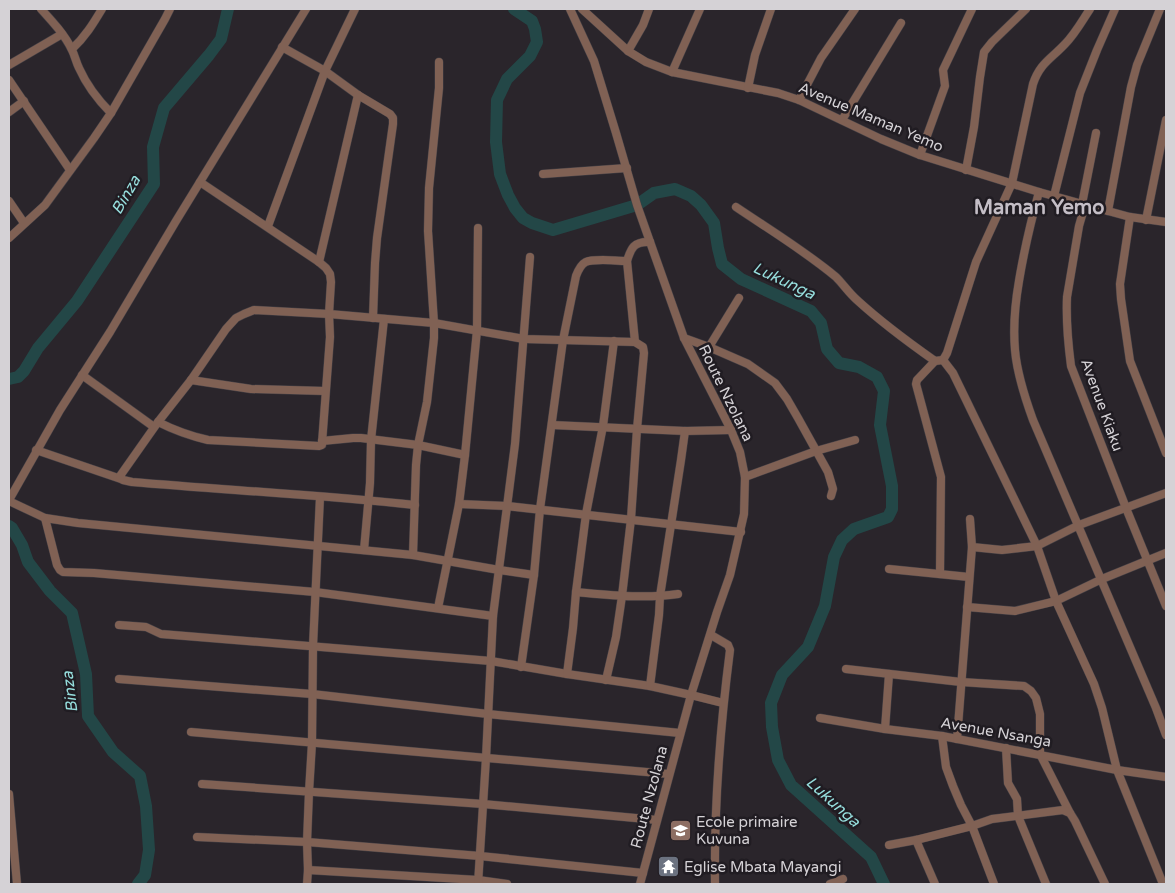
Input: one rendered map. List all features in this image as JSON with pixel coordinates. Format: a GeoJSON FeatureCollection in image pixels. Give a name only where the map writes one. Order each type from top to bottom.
{"type":"FeatureCollection","features":[{"type":"Feature","properties":{"kind":"street"},"geometry":{"type":"LineString","coordinates":[[41,9],[72,49],[79,68],[98,101],[111,113]]}},
{"type":"Feature","properties":{"kind":"street"},"geometry":{"type":"LineString","coordinates":[[72,49],[89,31],[102,9]]}},
{"type":"Feature","properties":{"kind":"street"},"geometry":{"type":"LineString","coordinates":[[9,238],[45,205],[94,138],[111,113],[170,9]]}},
{"type":"Feature","properties":{"kind":"street"},"geometry":{"type":"LineString","coordinates":[[306,9],[110,332],[60,410],[9,500],[45,518],[78,523],[413,555],[534,575]]}},
{"type":"Feature","properties":{"kind":"street"},"geometry":{"type":"LineString","coordinates":[[268,226],[325,71],[355,9]]}},
{"type":"Feature","properties":{"kind":"street","name":"Route Nzolana"},"geometry":{"type":"LineString","coordinates":[[570,9],[594,61],[642,220],[684,338],[731,430],[740,452],[745,478],[744,514],[730,575],[691,695],[640,884]]}},
{"type":"Feature","properties":{"kind":"street"},"geometry":{"type":"LineString","coordinates":[[628,51],[643,25],[649,9]]}},
{"type":"Feature","properties":{"kind":"street"},"geometry":{"type":"LineString","coordinates":[[672,72],[700,9]]}},
{"type":"Feature","properties":{"kind":"street"},"geometry":{"type":"LineString","coordinates":[[748,88],[755,55],[771,9]]}},
{"type":"Feature","properties":{"kind":"street"},"geometry":{"type":"LineString","coordinates":[[799,100],[822,58],[855,9]]}},
{"type":"Feature","properties":{"kind":"street"},"geometry":{"type":"LineString","coordinates":[[920,155],[945,86],[943,70],[972,9]]}},
{"type":"Feature","properties":{"kind":"street"},"geometry":{"type":"LineString","coordinates":[[966,170],[984,52],[1026,9]]}},
{"type":"Feature","properties":{"kind":"street"},"geometry":{"type":"LineString","coordinates":[[944,360],[976,262],[1012,183],[1036,74],[1065,44],[1090,9]]}},
{"type":"Feature","properties":{"kind":"street"},"geometry":{"type":"LineString","coordinates":[[1054,196],[1080,93],[1096,50],[1115,9]]}},
{"type":"Feature","properties":{"kind":"street"},"geometry":{"type":"LineString","coordinates":[[1108,211],[1136,65],[1160,9]]}},
{"type":"Feature","properties":{"kind":"street","name":"Avenue Maman Yemo"},"geometry":{"type":"LineString","coordinates":[[585,10],[628,51],[646,62],[672,72],[799,100],[881,139],[920,155],[1039,192],[1130,217],[1166,222]]}},
{"type":"Feature","properties":{"kind":"street"},"geometry":{"type":"LineString","coordinates":[[842,120],[901,23]]}},
{"type":"Feature","properties":{"kind":"street"},"geometry":{"type":"LineString","coordinates":[[9,65],[62,34]]}},
{"type":"Feature","properties":{"kind":"street"},"geometry":{"type":"LineString","coordinates":[[282,47],[325,71],[358,95],[390,114],[393,118],[377,238],[373,318]]}},
{"type":"Feature","properties":{"kind":"street"},"geometry":{"type":"LineString","coordinates":[[413,555],[418,445],[427,402],[434,338],[428,231],[429,188],[439,88],[439,62]]}},
{"type":"Feature","properties":{"kind":"street"},"geometry":{"type":"LineString","coordinates":[[9,80],[70,170]]}},
{"type":"Feature","properties":{"kind":"street"},"geometry":{"type":"LineString","coordinates":[[320,262],[358,95]]}},
{"type":"Feature","properties":{"kind":"street"},"geometry":{"type":"LineString","coordinates":[[9,112],[24,101]]}},
{"type":"Feature","properties":{"kind":"street"},"geometry":{"type":"LineString","coordinates":[[1146,220],[1166,120]]}},
{"type":"Feature","properties":{"kind":"street","name":"Avenue Kiaku"},"geometry":{"type":"LineString","coordinates":[[1096,134],[1069,282],[1067,308],[1071,366],[1166,606]]}},
{"type":"Feature","properties":{"kind":"street"},"geometry":{"type":"LineString","coordinates":[[543,174],[627,168]]}},
{"type":"Feature","properties":{"kind":"street"},"geometry":{"type":"LineString","coordinates":[[82,376],[156,425],[171,428],[195,437],[208,440],[322,445],[330,337],[330,274],[320,262],[200,182]]}},
{"type":"Feature","properties":{"kind":"street"},"geometry":{"type":"LineString","coordinates":[[1039,192],[1024,255],[1015,310],[1015,352],[1024,394],[1033,420],[1102,579],[1166,735]]}},
{"type":"Feature","properties":{"kind":"street"},"geometry":{"type":"LineString","coordinates":[[9,201],[24,223]]}},
{"type":"Feature","properties":{"kind":"street"},"geometry":{"type":"LineString","coordinates":[[736,207],[796,247],[837,278],[855,299],[882,322],[935,360],[944,360]]}},
{"type":"Feature","properties":{"kind":"street"},"geometry":{"type":"LineString","coordinates":[[1130,217],[1120,284],[1130,361],[1166,453]]}},
{"type":"Feature","properties":{"kind":"street"},"geometry":{"type":"LineString","coordinates":[[438,608],[459,504],[465,455],[477,330],[478,228]]}},
{"type":"Feature","properties":{"kind":"street"},"geometry":{"type":"LineString","coordinates":[[635,342],[627,261],[635,245],[644,241],[650,242]]}},
{"type":"Feature","properties":{"kind":"street"},"geometry":{"type":"LineString","coordinates":[[478,882],[490,661],[515,444],[530,257]]}},
{"type":"Feature","properties":{"kind":"street"},"geometry":{"type":"LineString","coordinates":[[521,667],[534,575],[540,509],[563,340],[571,297],[579,268],[589,260],[627,261]]}},
{"type":"Feature","properties":{"kind":"street"},"geometry":{"type":"LineString","coordinates":[[709,347],[739,298]]}},
{"type":"Feature","properties":{"kind":"street"},"geometry":{"type":"LineString","coordinates":[[121,479],[122,473],[226,329],[236,318],[254,310],[434,323],[524,339],[635,342],[643,347],[644,353],[631,519],[616,637],[606,680]]}},
{"type":"Feature","properties":{"kind":"street"},"geometry":{"type":"LineString","coordinates":[[364,550],[370,483],[371,440],[384,318]]}},
{"type":"Feature","properties":{"kind":"street"},"geometry":{"type":"LineString","coordinates":[[684,338],[748,364],[775,383],[798,418],[828,472],[833,489],[831,496]]}},
{"type":"Feature","properties":{"kind":"street"},"geometry":{"type":"LineString","coordinates":[[567,674],[586,514],[603,426],[614,341]]}},
{"type":"Feature","properties":{"kind":"street"},"geometry":{"type":"LineString","coordinates":[[935,360],[917,380],[916,384],[941,477],[940,574]]}},
{"type":"Feature","properties":{"kind":"street"},"geometry":{"type":"LineString","coordinates":[[944,360],[953,373],[1037,546],[1056,601],[1094,684],[1102,708],[1117,770],[1163,884]]}},
{"type":"Feature","properties":{"kind":"street"},"geometry":{"type":"LineString","coordinates":[[191,380],[251,389],[325,391]]}},
{"type":"Feature","properties":{"kind":"street"},"geometry":{"type":"LineString","coordinates":[[552,424],[685,431],[731,430]]}},
{"type":"Feature","properties":{"kind":"street"},"geometry":{"type":"LineString","coordinates":[[650,686],[660,596],[685,431]]}},
{"type":"Feature","properties":{"kind":"street"},"geometry":{"type":"LineString","coordinates":[[322,441],[353,438],[418,445],[465,455]]}},
{"type":"Feature","properties":{"kind":"street"},"geometry":{"type":"LineString","coordinates":[[745,478],[816,451],[854,440]]}},
{"type":"Feature","properties":{"kind":"street"},"geometry":{"type":"LineString","coordinates":[[36,450],[132,482],[415,505]]}},
{"type":"Feature","properties":{"kind":"street"},"geometry":{"type":"LineString","coordinates":[[972,548],[1002,550],[1037,546],[1079,526],[1166,493]]}},
{"type":"Feature","properties":{"kind":"street"},"geometry":{"type":"LineString","coordinates":[[306,884],[312,743],[313,646],[320,497]]}},
{"type":"Feature","properties":{"kind":"street"},"geometry":{"type":"LineString","coordinates":[[459,504],[540,509],[741,532]]}},
{"type":"Feature","properties":{"kind":"street"},"geometry":{"type":"LineString","coordinates":[[45,518],[57,565],[63,572],[316,592],[494,616]]}},
{"type":"Feature","properties":{"kind":"street"},"geometry":{"type":"LineString","coordinates":[[957,739],[972,548],[970,518]]}},
{"type":"Feature","properties":{"kind":"street"},"geometry":{"type":"LineString","coordinates":[[967,608],[1016,610],[1056,601],[1102,579],[1166,553]]}},
{"type":"Feature","properties":{"kind":"street"},"geometry":{"type":"LineString","coordinates":[[888,570],[969,577]]}},
{"type":"Feature","properties":{"kind":"street"},"geometry":{"type":"LineString","coordinates":[[576,592],[622,596],[678,594]]}},
{"type":"Feature","properties":{"kind":"street"},"geometry":{"type":"LineString","coordinates":[[119,625],[146,627],[161,634],[490,661],[650,686],[723,703]]}},
{"type":"Feature","properties":{"kind":"street"},"geometry":{"type":"LineString","coordinates":[[711,635],[728,645],[730,650],[723,703],[714,841],[715,884]]}},
{"type":"Feature","properties":{"kind":"street"},"geometry":{"type":"LineString","coordinates":[[846,669],[961,682],[1024,686],[1031,691],[1036,698],[1040,714],[1040,754],[1105,884]]}},
{"type":"Feature","properties":{"kind":"street"},"geometry":{"type":"LineString","coordinates":[[885,729],[889,674]]}},
{"type":"Feature","properties":{"kind":"street"},"geometry":{"type":"LineString","coordinates":[[119,679],[312,694],[680,733]]}},
{"type":"Feature","properties":{"kind":"street","name":"Avenue Nsanga"},"geometry":{"type":"LineString","coordinates":[[820,718],[942,736],[1117,770],[1166,776]]}},
{"type":"Feature","properties":{"kind":"street"},"geometry":{"type":"LineString","coordinates":[[191,732],[669,774]]}},
{"type":"Feature","properties":{"kind":"street"},"geometry":{"type":"LineString","coordinates":[[942,736],[946,767],[961,805],[972,826],[994,884]]}},
{"type":"Feature","properties":{"kind":"street"},"geometry":{"type":"LineString","coordinates":[[1006,748],[1008,783],[1017,799],[1018,816],[1046,884]]}},
{"type":"Feature","properties":{"kind":"street"},"geometry":{"type":"LineString","coordinates":[[202,784],[483,804],[657,820]]}},
{"type":"Feature","properties":{"kind":"street"},"geometry":{"type":"LineString","coordinates":[[9,794],[17,884]]}},
{"type":"Feature","properties":{"kind":"street"},"geometry":{"type":"LineString","coordinates":[[889,845],[972,826],[992,819],[1063,810],[1070,813]]}},
{"type":"Feature","properties":{"kind":"street"},"geometry":{"type":"LineString","coordinates":[[197,837],[307,842],[480,856],[643,873]]}},
{"type":"Feature","properties":{"kind":"street"},"geometry":{"type":"LineString","coordinates":[[916,840],[935,884]]}},
{"type":"Feature","properties":{"kind":"street"},"geometry":{"type":"LineString","coordinates":[[308,870],[507,884]]}},
{"type":"Feature","properties":{"kind":"street"},"geometry":{"type":"LineString","coordinates":[[830,884],[843,879]]}},
{"type":"Feature","properties":{"kind":"waterway","name":"Binza"},"geometry":{"type":"LineString","coordinates":[[9,379],[18,377],[24,371],[38,348],[77,301],[154,184],[153,147],[164,108],[221,39],[228,9]]}},
{"type":"Feature","properties":{"kind":"waterway","name":"Lukunga"},"geometry":{"type":"LineString","coordinates":[[514,9],[532,21],[537,42],[530,56],[507,79],[497,100],[496,142],[500,174],[508,195],[523,218],[553,230],[637,205],[654,193],[675,189],[691,196],[701,205],[714,223],[722,264],[741,279],[811,311],[821,323],[827,349],[839,363],[859,367],[877,377],[884,391],[880,425],[892,486],[892,509],[888,517],[854,529],[842,540],[834,557],[825,606],[808,647],[782,675],[771,703],[772,727],[778,760],[791,785],[871,857],[884,884]]}},
{"type":"Feature","properties":{"kind":"waterway","name":"Binza"},"geometry":{"type":"LineString","coordinates":[[9,526],[22,545],[28,562],[50,591],[72,613],[86,674],[88,716],[113,752],[140,776],[146,806],[149,850],[145,875],[138,884]]}},
{"type":"Feature","properties":{"kind":"place","name":"Ecole primaire Kuvuna"},"geometry":{"type":"Point","coordinates":[680,831]}},
{"type":"Feature","properties":{"kind":"place","name":"Eglise Mbata Mayangi"},"geometry":{"type":"Point","coordinates":[668,867]}},
{"type":"Feature","properties":{"kind":"district","name":"Maman Yemo"},"geometry":{"type":"Point","coordinates":[1039,208]}}]}
